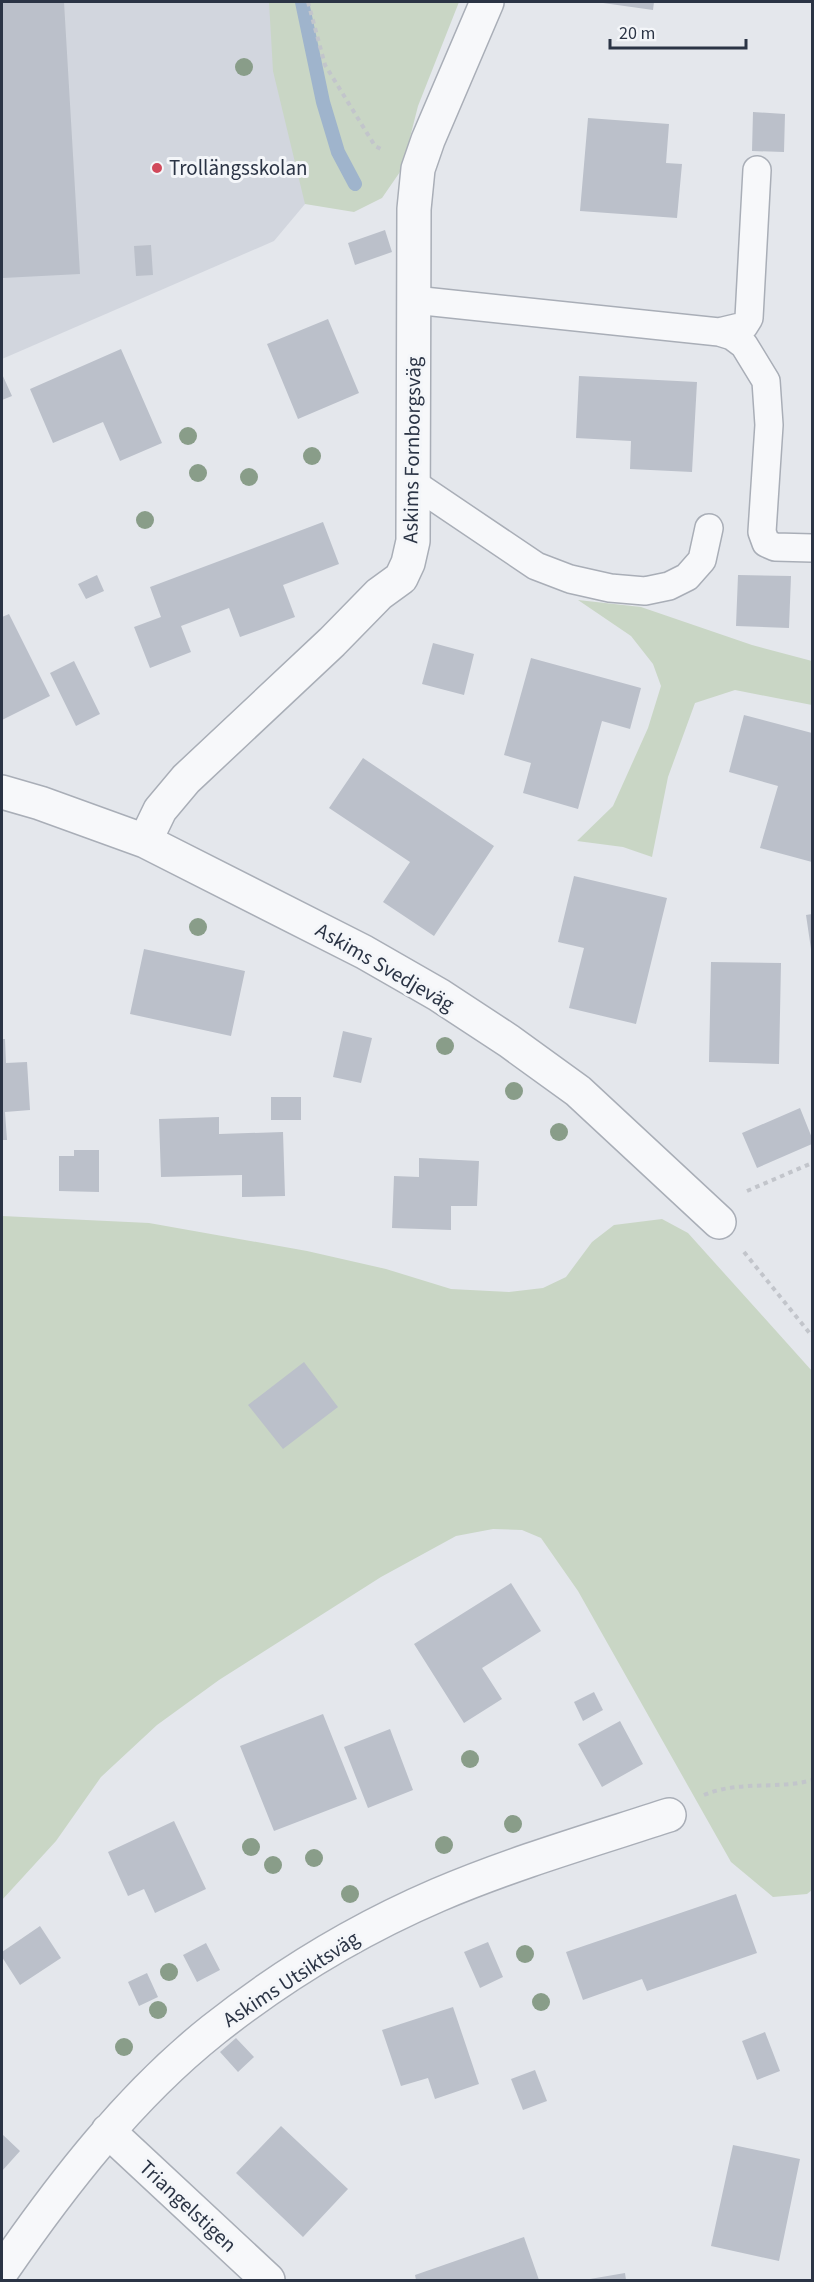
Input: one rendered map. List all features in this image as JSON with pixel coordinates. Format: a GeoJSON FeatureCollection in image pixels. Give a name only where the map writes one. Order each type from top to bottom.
{"type":"FeatureCollection","features":[{"type":"Feature","properties":{"kind":"street","name":"Askims Fornborgsväg"},"geometry":{"type":"LineString","coordinates":[[145,841],[160,810],[186,779],[332,642],[379,594],[401,578],[408,562],[413,541],[414,209],[418,169],[446,94],[487,2]]}},
{"type":"Feature","properties":{"kind":"street","name":"Askims Svedjeväg"},"geometry":{"type":"LineString","coordinates":[[2,792],[40,803],[145,841],[364,952],[439,995],[509,1041],[578,1091],[712,1216]]}},
{"type":"Feature","properties":{"kind":"street","name":"Askims Utsiktsväg"},"geometry":{"type":"LineString","coordinates":[[2,2271],[55,2198],[108,2131],[164,2074],[213,2030],[311,1962],[376,1925],[437,1896],[507,1868],[669,1815]]}},
{"type":"Feature","properties":{"kind":"street","name":"Triangelstigen"},"geometry":{"type":"LineString","coordinates":[[108,2131],[268,2280]]}},
{"type":"Feature","properties":{"kind":"lane"},"geometry":{"type":"LineString","coordinates":[[719,332],[744,326],[749,318],[758,170]]}},
{"type":"Feature","properties":{"kind":"lane"},"geometry":{"type":"LineString","coordinates":[[414,300],[719,332],[732,336],[744,345],[766,381],[769,425],[762,532],[766,543],[775,547],[813,548]]}},
{"type":"Feature","properties":{"kind":"lane"},"geometry":{"type":"LineString","coordinates":[[413,483],[536,566],[570,579],[610,588],[645,591],[669,586],[687,577],[702,560],[709,528]]}},
{"type":"Feature","properties":{"kind":"path"},"geometry":{"type":"LineString","coordinates":[[308,2],[325,65],[375,146],[418,169]]}},
{"type":"Feature","properties":{"kind":"path"},"geometry":{"type":"LineString","coordinates":[[813,1163],[712,1216],[813,1336]]}},
{"type":"Feature","properties":{"kind":"path"},"geometry":{"type":"LineString","coordinates":[[669,1815],[681,1805],[713,1791],[755,1784],[813,1780]]}},
{"type":"Feature","properties":{"kind":"shaded area","name":"Trollängsskolan"},"geometry":{"type":"Polygon","coordinates":[[[2,2],[296,2],[320,131],[305,204],[274,241],[2,359],[2,2]]]}},
{"type":"Feature","properties":{"kind":"green space"},"geometry":{"type":"Polygon","coordinates":[[[269,2],[459,2],[418,106],[402,169],[382,198],[354,212],[305,204],[273,71],[269,2]]]}},
{"type":"Feature","properties":{"kind":"green space"},"geometry":{"type":"Polygon","coordinates":[[[578,600],[641,607],[752,645],[812,661],[812,705],[735,690],[695,703],[668,777],[652,857],[623,847],[577,841],[613,806],[648,728],[661,686],[653,664],[631,636],[578,600]]]}},
{"type":"Feature","properties":{"kind":"green space"},"geometry":{"type":"Polygon","coordinates":[[[2,1216],[149,1223],[307,1251],[386,1269],[451,1289],[509,1292],[543,1288],[566,1277],[592,1242],[614,1225],[662,1219],[688,1233],[812,1371],[812,1890],[807,1894],[773,1897],[731,1862],[578,1591],[541,1538],[522,1530],[493,1529],[456,1536],[381,1577],[219,1680],[157,1725],[101,1777],[56,1841],[2,1900],[2,1216]]]}},
{"type":"Feature","properties":{"kind":"building"},"geometry":{"type":"Polygon","coordinates":[[[2,2],[64,2],[80,274],[3,278],[2,2]]]}},
{"type":"Feature","properties":{"kind":"building"},"geometry":{"type":"Polygon","coordinates":[[[596,2],[654,2],[653,10],[596,2]]]}},
{"type":"Feature","properties":{"kind":"building"},"geometry":{"type":"Polygon","coordinates":[[[753,112],[785,114],[784,152],[752,151],[753,112]]]}},
{"type":"Feature","properties":{"kind":"building"},"geometry":{"type":"Polygon","coordinates":[[[588,118],[669,124],[666,163],[682,164],[677,218],[580,211],[588,118]]]}},
{"type":"Feature","properties":{"kind":"building"},"geometry":{"type":"Polygon","coordinates":[[[385,230],[392,252],[355,265],[348,243],[385,230]]]}},
{"type":"Feature","properties":{"kind":"building"},"geometry":{"type":"Polygon","coordinates":[[[151,245],[153,275],[136,276],[134,246],[151,245]]]}},
{"type":"Feature","properties":{"kind":"building"},"geometry":{"type":"Polygon","coordinates":[[[328,319],[359,393],[298,419],[267,344],[328,319]]]}},
{"type":"Feature","properties":{"kind":"building"},"geometry":{"type":"Polygon","coordinates":[[[121,349],[162,443],[120,461],[103,422],[53,443],[30,389],[121,349]]]}},
{"type":"Feature","properties":{"kind":"building"},"geometry":{"type":"Polygon","coordinates":[[[2,374],[12,396],[2,400],[2,374]]]}},
{"type":"Feature","properties":{"kind":"building"},"geometry":{"type":"Polygon","coordinates":[[[579,376],[697,382],[692,472],[630,469],[631,441],[576,438],[579,376]]]}},
{"type":"Feature","properties":{"kind":"building"},"geometry":{"type":"Polygon","coordinates":[[[323,522],[339,564],[283,585],[295,617],[240,637],[229,608],[181,626],[191,652],[150,668],[134,627],[161,617],[150,587],[323,522]]]}},
{"type":"Feature","properties":{"kind":"building"},"geometry":{"type":"Polygon","coordinates":[[[97,575],[104,591],[86,599],[78,584],[97,575]]]}},
{"type":"Feature","properties":{"kind":"building"},"geometry":{"type":"Polygon","coordinates":[[[738,575],[791,576],[789,628],[736,626],[738,575]]]}},
{"type":"Feature","properties":{"kind":"building"},"geometry":{"type":"Polygon","coordinates":[[[9,614],[50,696],[2,720],[2,617],[9,614]]]}},
{"type":"Feature","properties":{"kind":"building"},"geometry":{"type":"Polygon","coordinates":[[[433,643],[474,654],[464,695],[422,684],[433,643]]]}},
{"type":"Feature","properties":{"kind":"building"},"geometry":{"type":"Polygon","coordinates":[[[531,658],[641,688],[630,729],[602,721],[578,809],[523,793],[531,763],[504,755],[531,658]]]}},
{"type":"Feature","properties":{"kind":"building"},"geometry":{"type":"Polygon","coordinates":[[[74,661],[100,714],[76,726],[50,673],[74,661]]]}},
{"type":"Feature","properties":{"kind":"building"},"geometry":{"type":"Polygon","coordinates":[[[744,715],[812,733],[812,862],[760,848],[778,786],[729,772],[744,715]]]}},
{"type":"Feature","properties":{"kind":"building"},"geometry":{"type":"Polygon","coordinates":[[[363,758],[494,846],[434,936],[383,902],[410,862],[329,808],[363,758]]]}},
{"type":"Feature","properties":{"kind":"building"},"geometry":{"type":"Polygon","coordinates":[[[574,876],[667,898],[636,1024],[569,1008],[584,948],[558,942],[574,876]]]}},
{"type":"Feature","properties":{"kind":"building"},"geometry":{"type":"Polygon","coordinates":[[[812,914],[812,949],[811,949],[806,915],[812,914]]]}},
{"type":"Feature","properties":{"kind":"building"},"geometry":{"type":"Polygon","coordinates":[[[144,949],[245,971],[231,1036],[130,1014],[144,949]]]}},
{"type":"Feature","properties":{"kind":"building"},"geometry":{"type":"Polygon","coordinates":[[[711,962],[781,963],[779,1064],[709,1062],[711,962]]]}},
{"type":"Feature","properties":{"kind":"building"},"geometry":{"type":"Polygon","coordinates":[[[343,1031],[372,1038],[361,1083],[333,1077],[343,1031]]]}},
{"type":"Feature","properties":{"kind":"building"},"geometry":{"type":"Polygon","coordinates":[[[2,1039],[5,1039],[6,1063],[27,1062],[30,1110],[5,1112],[7,1140],[2,1140],[2,1039]]]}},
{"type":"Feature","properties":{"kind":"building"},"geometry":{"type":"Polygon","coordinates":[[[271,1097],[301,1097],[301,1120],[271,1120],[271,1097]]]}},
{"type":"Feature","properties":{"kind":"building"},"geometry":{"type":"Polygon","coordinates":[[[800,1108],[812,1138],[812,1144],[757,1168],[742,1133],[800,1108]]]}},
{"type":"Feature","properties":{"kind":"building"},"geometry":{"type":"Polygon","coordinates":[[[219,1117],[219,1134],[283,1132],[285,1196],[242,1197],[242,1175],[161,1177],[159,1119],[219,1117]]]}},
{"type":"Feature","properties":{"kind":"building"},"geometry":{"type":"Polygon","coordinates":[[[74,1150],[99,1150],[99,1192],[59,1191],[59,1156],[74,1156],[74,1150]]]}},
{"type":"Feature","properties":{"kind":"building"},"geometry":{"type":"Polygon","coordinates":[[[419,1158],[479,1161],[477,1206],[451,1206],[451,1230],[392,1228],[394,1176],[419,1177],[419,1158]]]}},
{"type":"Feature","properties":{"kind":"building"},"geometry":{"type":"Polygon","coordinates":[[[304,1362],[338,1407],[283,1449],[248,1405],[304,1362]]]}},
{"type":"Feature","properties":{"kind":"building"},"geometry":{"type":"Polygon","coordinates":[[[511,1583],[541,1631],[482,1668],[502,1699],[464,1723],[414,1644],[511,1583]]]}},
{"type":"Feature","properties":{"kind":"building"},"geometry":{"type":"Polygon","coordinates":[[[594,1692],[603,1710],[583,1721],[574,1702],[594,1692]]]}},
{"type":"Feature","properties":{"kind":"building"},"geometry":{"type":"Polygon","coordinates":[[[323,1714],[357,1799],[274,1831],[240,1746],[323,1714]]]}},
{"type":"Feature","properties":{"kind":"building"},"geometry":{"type":"Polygon","coordinates":[[[620,1721],[643,1764],[602,1787],[578,1744],[620,1721]]]}},
{"type":"Feature","properties":{"kind":"building"},"geometry":{"type":"Polygon","coordinates":[[[390,1729],[413,1790],[368,1808],[344,1747],[390,1729]]]}},
{"type":"Feature","properties":{"kind":"building"},"geometry":{"type":"Polygon","coordinates":[[[174,1821],[206,1889],[155,1913],[144,1889],[128,1896],[108,1852],[174,1821]]]}},
{"type":"Feature","properties":{"kind":"building"},"geometry":{"type":"Polygon","coordinates":[[[736,1894],[757,1953],[647,1991],[642,1979],[583,2000],[566,1952],[736,1894]]]}},
{"type":"Feature","properties":{"kind":"building"},"geometry":{"type":"Polygon","coordinates":[[[40,1926],[61,1958],[20,1985],[2,1957],[2,1952],[40,1926]]]}},
{"type":"Feature","properties":{"kind":"building"},"geometry":{"type":"Polygon","coordinates":[[[488,1942],[503,1977],[480,1988],[464,1952],[488,1942]]]}},
{"type":"Feature","properties":{"kind":"building"},"geometry":{"type":"Polygon","coordinates":[[[206,1943],[220,1970],[197,1982],[183,1955],[206,1943]]]}},
{"type":"Feature","properties":{"kind":"building"},"geometry":{"type":"Polygon","coordinates":[[[147,1973],[158,1997],[139,2006],[128,1982],[147,1973]]]}},
{"type":"Feature","properties":{"kind":"building"},"geometry":{"type":"Polygon","coordinates":[[[453,2007],[479,2084],[435,2099],[428,2078],[401,2086],[382,2030],[453,2007]]]}},
{"type":"Feature","properties":{"kind":"building"},"geometry":{"type":"Polygon","coordinates":[[[765,2032],[780,2071],[757,2080],[742,2041],[765,2032]]]}},
{"type":"Feature","properties":{"kind":"building"},"geometry":{"type":"Polygon","coordinates":[[[236,2038],[254,2057],[238,2072],[220,2052],[236,2038]]]}},
{"type":"Feature","properties":{"kind":"building"},"geometry":{"type":"Polygon","coordinates":[[[535,2070],[547,2101],[523,2110],[511,2079],[535,2070]]]}},
{"type":"Feature","properties":{"kind":"building"},"geometry":{"type":"Polygon","coordinates":[[[281,2126],[348,2189],[303,2237],[236,2173],[281,2126]]]}},
{"type":"Feature","properties":{"kind":"building"},"geometry":{"type":"Polygon","coordinates":[[[2,2134],[20,2151],[2,2171],[2,2134]]]}},
{"type":"Feature","properties":{"kind":"building"},"geometry":{"type":"Polygon","coordinates":[[[733,2145],[800,2159],[779,2261],[711,2246],[733,2145]]]}},
{"type":"Feature","properties":{"kind":"building"},"geometry":{"type":"Polygon","coordinates":[[[524,2237],[539,2280],[416,2280],[415,2275],[524,2237]]]}},
{"type":"Feature","properties":{"kind":"building"},"geometry":{"type":"Polygon","coordinates":[[[625,2273],[626,2280],[590,2280],[590,2279],[625,2273]]]}},
{"type":"Feature","properties":{"kind":"waterway"},"geometry":{"type":"LineString","coordinates":[[302,2],[323,102],[338,152],[355,184]]}},
{"type":"Feature","properties":{"kind":"place","name":"Trollängsskolan"},"geometry":{"type":"Point","coordinates":[157,168]}}]}
